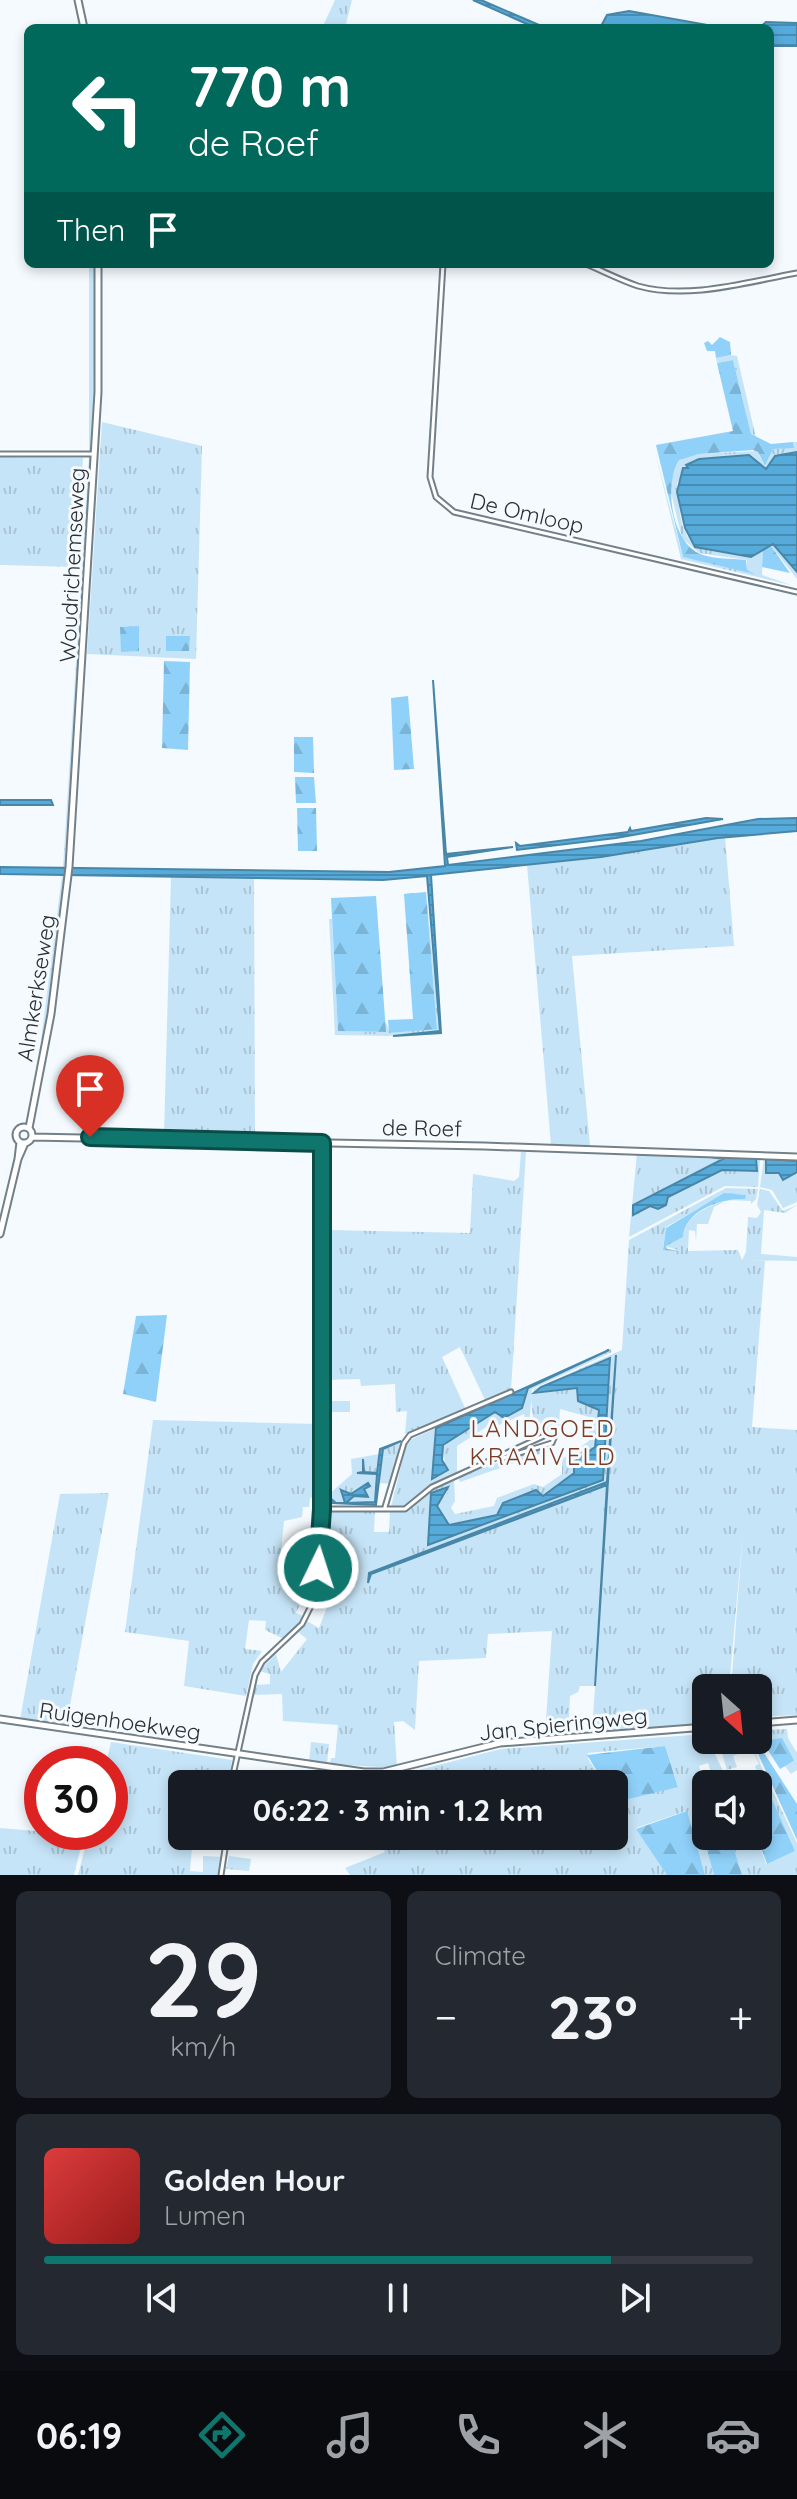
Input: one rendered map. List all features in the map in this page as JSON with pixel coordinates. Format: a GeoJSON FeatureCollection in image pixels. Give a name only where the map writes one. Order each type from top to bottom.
{"type":"FeatureCollection","features":[{"type":"Feature","properties":{"kind":"street"},"geometry":{"type":"LineString","coordinates":[[78,0],[83,24]]}},
{"type":"Feature","properties":{"kind":"street","name":"Woudrichemseweg"},"geometry":{"type":"LineString","coordinates":[[69,867],[94,454],[98,268]]}},
{"type":"Feature","properties":{"kind":"street","name":"De Omloop"},"geometry":{"type":"LineString","coordinates":[[443,268],[430,477],[440,502],[454,512],[797,592]]}},
{"type":"Feature","properties":{"kind":"street"},"geometry":{"type":"LineString","coordinates":[[595,268],[638,286],[665,291],[688,291],[797,273]]}},
{"type":"Feature","properties":{"kind":"street"},"geometry":{"type":"LineString","coordinates":[[0,454],[94,454]]}},
{"type":"Feature","properties":{"kind":"street","name":"Almkerkseweg"},"geometry":{"type":"LineString","coordinates":[[29,1131],[30,1113],[50,1025],[69,867]]}},
{"type":"Feature","properties":{"kind":"street"},"geometry":{"type":"LineString","coordinates":[[22,1142],[16,1132],[29,1131]]}},
{"type":"Feature","properties":{"kind":"street"},"geometry":{"type":"LineString","coordinates":[[0,1234],[22,1142],[29,1131]]}},
{"type":"Feature","properties":{"kind":"street","name":"de Roef"},"geometry":{"type":"LineString","coordinates":[[29,1131],[46,1136],[739,1152],[797,1157]]}},
{"type":"Feature","properties":{"kind":"street"},"geometry":{"type":"LineString","coordinates":[[233,1770],[258,1668],[297,1631],[313,1602],[322,1509],[322,1143]]}},
{"type":"Feature","properties":{"kind":"street"},"geometry":{"type":"LineString","coordinates":[[385,1507],[404,1443],[410,1435],[511,1392]]}},
{"type":"Feature","properties":{"kind":"street"},"geometry":{"type":"LineString","coordinates":[[322,1509],[405,1509],[432,1487],[500,1459],[546,1435],[554,1438],[552,1443],[500,1459]]}},
{"type":"Feature","properties":{"kind":"street","name":"Ruigenhoekweg"},"geometry":{"type":"LineString","coordinates":[[0,1719],[236,1754]]}},
{"type":"Feature","properties":{"kind":"street"},"geometry":{"type":"LineString","coordinates":[[772,1722],[797,1720]]}},
{"type":"Feature","properties":{"kind":"street","name":"Jan Spieringweg"},"geometry":{"type":"LineString","coordinates":[[236,1754],[383,1772],[500,1743],[692,1728]]}},
{"type":"Feature","properties":{"kind":"street"},"geometry":{"type":"LineString","coordinates":[[221,1875],[225,1850]]}},
{"type":"Feature","properties":{"kind":"green space"},"geometry":{"type":"Polygon","coordinates":[[[335,0],[352,0],[346,24],[324,24],[335,0]]]}},
{"type":"Feature","properties":{"kind":"green space"},"geometry":{"type":"Polygon","coordinates":[[[89,268],[95,268],[93,448],[89,451],[89,268]]]}},
{"type":"Feature","properties":{"kind":"green space"},"geometry":{"type":"Polygon","coordinates":[[[720,337],[730,342],[731,355],[716,358],[715,351],[707,351],[704,343],[708,341],[712,345],[720,337]]]}},
{"type":"Feature","properties":{"kind":"green space"},"geometry":{"type":"Polygon","coordinates":[[[737,356],[756,438],[751,434],[733,360],[717,363],[716,358],[737,356]]]}},
{"type":"Feature","properties":{"kind":"green space"},"geometry":{"type":"Polygon","coordinates":[[[733,360],[751,434],[771,444],[793,442],[794,448],[773,449],[765,466],[758,452],[753,450],[699,454],[679,460],[672,483],[672,509],[681,534],[696,552],[714,558],[746,560],[747,570],[754,574],[683,557],[656,445],[733,431],[717,363],[733,360]]]}},
{"type":"Feature","properties":{"kind":"green space"},"geometry":{"type":"Polygon","coordinates":[[[102,422],[202,446],[196,659],[87,654],[102,422]]]}},
{"type":"Feature","properties":{"kind":"green space"},"geometry":{"type":"Polygon","coordinates":[[[793,442],[797,442],[797,452],[775,456],[767,469],[749,455],[691,461],[677,483],[682,524],[694,544],[718,552],[756,555],[773,543],[797,572],[797,579],[771,546],[763,551],[762,575],[791,585],[681,559],[655,452],[683,557],[747,570],[747,560],[699,553],[682,538],[669,484],[679,459],[699,454],[757,451],[765,466],[773,449],[794,447],[793,442]]]}},
{"type":"Feature","properties":{"kind":"green space"},"geometry":{"type":"Polygon","coordinates":[[[89,456],[93,460],[67,867],[63,867],[89,456]]]}},
{"type":"Feature","properties":{"kind":"green space"},"geometry":{"type":"Polygon","coordinates":[[[0,457],[83,458],[76,567],[0,565],[0,457]]]}},
{"type":"Feature","properties":{"kind":"green space"},"geometry":{"type":"Polygon","coordinates":[[[771,546],[790,573],[762,567],[763,550],[771,546]]]}},
{"type":"Feature","properties":{"kind":"green space"},"geometry":{"type":"Polygon","coordinates":[[[139,626],[139,651],[121,652],[120,627],[139,626]]]}},
{"type":"Feature","properties":{"kind":"green space"},"geometry":{"type":"Polygon","coordinates":[[[166,636],[190,636],[189,651],[166,651],[166,636]]]}},
{"type":"Feature","properties":{"kind":"green space"},"geometry":{"type":"Polygon","coordinates":[[[164,661],[190,662],[188,750],[162,748],[164,661]]]}},
{"type":"Feature","properties":{"kind":"green space"},"geometry":{"type":"Polygon","coordinates":[[[408,696],[414,769],[394,770],[391,698],[408,696]]]}},
{"type":"Feature","properties":{"kind":"green space"},"geometry":{"type":"Polygon","coordinates":[[[294,737],[313,737],[314,773],[294,772],[294,737]]]}},
{"type":"Feature","properties":{"kind":"green space"},"geometry":{"type":"Polygon","coordinates":[[[295,777],[314,777],[316,803],[296,803],[295,777]]]}},
{"type":"Feature","properties":{"kind":"green space"},"geometry":{"type":"Polygon","coordinates":[[[297,808],[316,808],[317,851],[298,851],[297,808]]]}},
{"type":"Feature","properties":{"kind":"green space"},"geometry":{"type":"Polygon","coordinates":[[[725,837],[734,946],[572,956],[590,1145],[551,1145],[527,865],[725,837]]]}},
{"type":"Feature","properties":{"kind":"green space"},"geometry":{"type":"Polygon","coordinates":[[[62,875],[66,875],[45,1040],[41,1040],[62,875]]]}},
{"type":"Feature","properties":{"kind":"green space"},"geometry":{"type":"Polygon","coordinates":[[[171,877],[254,878],[255,1138],[164,1135],[171,877]]]}},
{"type":"Feature","properties":{"kind":"green space"},"geometry":{"type":"Polygon","coordinates":[[[426,892],[440,1031],[388,1036],[335,1035],[329,919],[332,919],[338,1031],[384,1032],[385,1020],[390,1033],[437,1028],[426,892]]]}},
{"type":"Feature","properties":{"kind":"green space"},"geometry":{"type":"Polygon","coordinates":[[[426,892],[437,1029],[389,1033],[388,1020],[413,1019],[404,894],[426,892]]]}},
{"type":"Feature","properties":{"kind":"green space"},"geometry":{"type":"Polygon","coordinates":[[[376,896],[386,1032],[338,1031],[331,898],[376,896]]]}},
{"type":"Feature","properties":{"kind":"green space"},"geometry":{"type":"Polygon","coordinates":[[[521,1152],[526,1152],[511,1390],[486,1402],[460,1347],[442,1357],[466,1410],[405,1434],[407,1411],[396,1412],[395,1384],[361,1386],[360,1379],[326,1380],[327,1230],[470,1233],[473,1174],[514,1181],[519,1177],[521,1152]]]}},
{"type":"Feature","properties":{"kind":"green space"},"geometry":{"type":"Polygon","coordinates":[[[637,1153],[756,1156],[760,1160],[758,1187],[725,1186],[629,1237],[637,1153]],[[704,1157],[725,1158],[634,1215],[650,1206],[662,1207],[668,1197],[722,1170],[756,1172],[756,1158],[704,1157]]]}},
{"type":"Feature","properties":{"kind":"green space"},"geometry":{"type":"Polygon","coordinates":[[[764,1157],[797,1159],[766,1159],[766,1173],[780,1174],[783,1179],[797,1172],[797,1202],[783,1208],[772,1190],[760,1187],[764,1157]]]}},
{"type":"Feature","properties":{"kind":"green space"},"geometry":{"type":"Polygon","coordinates":[[[726,1188],[758,1189],[756,1199],[751,1204],[751,1201],[730,1200],[745,1199],[745,1195],[724,1194],[666,1227],[663,1249],[681,1251],[665,1246],[683,1237],[698,1213],[725,1201],[714,1207],[708,1224],[697,1224],[696,1242],[695,1231],[689,1230],[688,1251],[738,1250],[742,1260],[746,1252],[748,1217],[757,1218],[761,1212],[757,1205],[760,1189],[769,1191],[783,1211],[797,1205],[785,1213],[764,1210],[761,1254],[797,1257],[797,1261],[765,1260],[752,1427],[797,1430],[797,1715],[772,1716],[772,1674],[732,1674],[743,1531],[730,1674],[692,1674],[692,1724],[592,1732],[616,1374],[607,1482],[369,1573],[370,1582],[371,1574],[607,1485],[594,1686],[580,1686],[578,1692],[570,1696],[568,1734],[545,1735],[552,1631],[488,1634],[486,1658],[419,1661],[415,1730],[403,1721],[394,1722],[397,1768],[330,1764],[331,1758],[335,1758],[338,1725],[283,1721],[282,1694],[251,1695],[254,1685],[270,1684],[270,1674],[259,1671],[276,1654],[281,1672],[307,1639],[298,1632],[307,1621],[319,1628],[330,1600],[343,1601],[344,1588],[329,1586],[327,1599],[316,1593],[327,1511],[375,1510],[374,1532],[389,1532],[390,1510],[415,1503],[454,1479],[455,1501],[451,1508],[455,1514],[494,1506],[497,1498],[534,1484],[543,1487],[562,1474],[562,1459],[589,1441],[589,1417],[560,1409],[559,1425],[551,1434],[535,1439],[531,1398],[534,1389],[622,1350],[629,1240],[726,1188]],[[610,1359],[536,1390],[536,1394],[577,1388],[578,1401],[599,1410],[595,1448],[574,1462],[574,1473],[542,1497],[503,1503],[497,1515],[448,1525],[437,1506],[448,1491],[439,1490],[429,1544],[603,1480],[610,1359]]]}},
{"type":"Feature","properties":{"kind":"green space"},"geometry":{"type":"Polygon","coordinates":[[[724,1193],[746,1195],[745,1199],[716,1203],[697,1213],[685,1228],[683,1237],[666,1246],[667,1249],[681,1251],[663,1250],[666,1228],[724,1193]]]}},
{"type":"Feature","properties":{"kind":"green space"},"geometry":{"type":"Polygon","coordinates":[[[167,1315],[156,1402],[123,1394],[136,1316],[167,1315]]]}},
{"type":"Feature","properties":{"kind":"green space"},"geometry":{"type":"Polygon","coordinates":[[[611,1349],[612,1352],[532,1389],[528,1442],[524,1414],[492,1428],[491,1424],[457,1446],[457,1475],[428,1488],[407,1507],[391,1507],[406,1446],[412,1439],[436,1428],[432,1479],[445,1463],[442,1445],[495,1412],[523,1405],[528,1387],[458,1418],[611,1349]]]}},
{"type":"Feature","properties":{"kind":"green space"},"geometry":{"type":"Polygon","coordinates":[[[450,1389],[458,1410],[418,1426],[410,1405],[450,1389]]]}},
{"type":"Feature","properties":{"kind":"green space"},"geometry":{"type":"Polygon","coordinates":[[[326,1401],[350,1401],[350,1412],[326,1412],[326,1401]]]}},
{"type":"Feature","properties":{"kind":"green space"},"geometry":{"type":"Polygon","coordinates":[[[153,1420],[319,1424],[319,1496],[310,1498],[309,1507],[303,1507],[302,1517],[284,1521],[280,1561],[290,1572],[317,1574],[314,1588],[297,1586],[292,1589],[292,1600],[301,1602],[296,1613],[305,1617],[286,1640],[265,1630],[266,1621],[249,1620],[245,1649],[262,1651],[253,1664],[246,1696],[184,1686],[189,1641],[125,1632],[153,1420]]]}},
{"type":"Feature","properties":{"kind":"green space"},"geometry":{"type":"Polygon","coordinates":[[[403,1441],[393,1484],[379,1483],[380,1478],[392,1479],[394,1457],[382,1456],[383,1449],[403,1441]]]}},
{"type":"Feature","properties":{"kind":"green space"},"geometry":{"type":"Polygon","coordinates":[[[554,1442],[549,1451],[460,1482],[458,1477],[554,1442]]]}},
{"type":"Feature","properties":{"kind":"green space"},"geometry":{"type":"Polygon","coordinates":[[[379,1454],[375,1503],[346,1504],[354,1496],[364,1496],[357,1494],[368,1487],[364,1486],[351,1494],[343,1490],[345,1503],[336,1503],[327,1496],[352,1474],[351,1459],[379,1454]]]}},
{"type":"Feature","properties":{"kind":"green space"},"geometry":{"type":"Polygon","coordinates":[[[382,1456],[394,1457],[392,1479],[380,1478],[382,1456]]]}},
{"type":"Feature","properties":{"kind":"green space"},"geometry":{"type":"Polygon","coordinates":[[[109,1493],[66,1727],[20,1720],[60,1494],[109,1493]]]}},
{"type":"Feature","properties":{"kind":"green space"},"geometry":{"type":"Polygon","coordinates":[[[787,1729],[788,1738],[797,1753],[797,1770],[791,1774],[785,1766],[795,1761],[772,1745],[772,1730],[787,1729]]]}},
{"type":"Feature","properties":{"kind":"green space"},"geometry":{"type":"Polygon","coordinates":[[[692,1735],[692,1754],[715,1754],[723,1770],[710,1770],[708,1763],[699,1766],[700,1770],[692,1770],[692,1831],[686,1811],[636,1828],[667,1875],[350,1875],[345,1868],[384,1850],[628,1850],[628,1799],[678,1786],[665,1746],[588,1753],[588,1759],[595,1770],[419,1770],[501,1749],[692,1735]]]}},
{"type":"Feature","properties":{"kind":"green space"},"geometry":{"type":"Polygon","coordinates":[[[782,1738],[797,1766],[794,1761],[780,1769],[770,1754],[772,1740],[782,1738]]]}},
{"type":"Feature","properties":{"kind":"green space"},"geometry":{"type":"Polygon","coordinates":[[[111,1742],[232,1760],[230,1770],[168,1770],[168,1850],[192,1850],[190,1871],[203,1872],[203,1856],[224,1857],[221,1875],[78,1875],[84,1850],[128,1850],[128,1746],[110,1746],[111,1742]]]}},
{"type":"Feature","properties":{"kind":"green space"},"geometry":{"type":"Polygon","coordinates":[[[311,1742],[329,1744],[327,1764],[309,1762],[311,1742]]]}},
{"type":"Feature","properties":{"kind":"green space"},"geometry":{"type":"Polygon","coordinates":[[[665,1746],[678,1787],[628,1799],[628,1770],[596,1770],[587,1755],[665,1746]]]}},
{"type":"Feature","properties":{"kind":"green space"},"geometry":{"type":"Polygon","coordinates":[[[722,1754],[738,1754],[733,1756],[737,1767],[727,1770],[722,1754]]]}},
{"type":"Feature","properties":{"kind":"green space"},"geometry":{"type":"Polygon","coordinates":[[[754,1754],[763,1770],[756,1770],[755,1766],[759,1764],[754,1754]]]}},
{"type":"Feature","properties":{"kind":"green space"},"geometry":{"type":"Polygon","coordinates":[[[758,1754],[765,1754],[797,1804],[797,1840],[772,1785],[772,1770],[765,1770],[758,1754]]]}},
{"type":"Feature","properties":{"kind":"green space"},"geometry":{"type":"Polygon","coordinates":[[[772,1789],[797,1843],[797,1875],[742,1875],[734,1850],[762,1850],[766,1864],[795,1851],[772,1799],[772,1789]]]}},
{"type":"Feature","properties":{"kind":"green space"},"geometry":{"type":"Polygon","coordinates":[[[772,1799],[795,1851],[767,1864],[762,1850],[772,1850],[772,1799]]]}},
{"type":"Feature","properties":{"kind":"green space"},"geometry":{"type":"Polygon","coordinates":[[[687,1811],[692,1829],[692,1850],[698,1850],[705,1875],[667,1875],[636,1829],[687,1811]]]}},
{"type":"Feature","properties":{"kind":"green space"},"geometry":{"type":"Polygon","coordinates":[[[0,1828],[24,1830],[24,1850],[80,1850],[74,1875],[0,1875],[0,1828]]]}},
{"type":"Feature","properties":{"kind":"green space"},"geometry":{"type":"Polygon","coordinates":[[[698,1850],[707,1850],[714,1875],[705,1875],[698,1850]]]}},
{"type":"Feature","properties":{"kind":"green space"},"geometry":{"type":"Polygon","coordinates":[[[707,1850],[734,1850],[742,1875],[714,1875],[707,1850]]]}},
{"type":"Feature","properties":{"kind":"green space"},"geometry":{"type":"Polygon","coordinates":[[[229,1856],[251,1859],[249,1871],[226,1869],[229,1856]]]}},
{"type":"Feature","properties":{"kind":"shaded area"},"geometry":{"type":"Polygon","coordinates":[[[473,0],[481,0],[537,24],[527,24],[473,0]]]}},
{"type":"Feature","properties":{"kind":"shaded area"},"geometry":{"type":"Polygon","coordinates":[[[629,11],[702,24],[602,24],[607,15],[629,11]]]}},
{"type":"Feature","properties":{"kind":"shaded area"},"geometry":{"type":"Polygon","coordinates":[[[797,23],[797,46],[774,46],[774,24],[764,24],[797,23]]]}},
{"type":"Feature","properties":{"kind":"shaded area"},"geometry":{"type":"Polygon","coordinates":[[[797,452],[797,572],[773,544],[751,557],[695,547],[685,528],[677,492],[683,468],[688,468],[686,465],[699,459],[749,455],[766,469],[775,456],[797,452]]]}},
{"type":"Feature","properties":{"kind":"shaded area"},"geometry":{"type":"Polygon","coordinates":[[[433,680],[446,854],[513,847],[447,857],[448,865],[641,841],[758,819],[797,818],[797,831],[718,838],[601,857],[431,875],[441,1033],[393,1036],[440,1031],[427,876],[383,880],[0,874],[0,867],[389,872],[445,866],[433,680]]]}},
{"type":"Feature","properties":{"kind":"shaded area"},"geometry":{"type":"Polygon","coordinates":[[[0,800],[51,800],[53,805],[0,805],[0,800]]]}},
{"type":"Feature","properties":{"kind":"shaded area"},"geometry":{"type":"Polygon","coordinates":[[[706,818],[723,819],[616,838],[517,850],[516,843],[520,846],[628,832],[630,828],[631,831],[706,818]]]}},
{"type":"Feature","properties":{"kind":"shaded area"},"geometry":{"type":"Polygon","coordinates":[[[704,1156],[756,1158],[757,1171],[722,1170],[668,1197],[666,1205],[658,1209],[650,1206],[633,1215],[633,1205],[723,1159],[704,1156]]]}},
{"type":"Feature","properties":{"kind":"shaded area"},"geometry":{"type":"Polygon","coordinates":[[[766,1159],[797,1161],[797,1172],[783,1180],[779,1173],[766,1173],[766,1159]]]}},
{"type":"Feature","properties":{"kind":"shaded area"},"geometry":{"type":"Polygon","coordinates":[[[609,1350],[528,1388],[522,1408],[504,1418],[495,1412],[443,1445],[442,1460],[448,1470],[432,1479],[436,1428],[609,1350]]]}},
{"type":"Feature","properties":{"kind":"shaded area"},"geometry":{"type":"Polygon","coordinates":[[[616,1355],[595,1686],[607,1485],[371,1574],[368,1583],[369,1573],[607,1482],[616,1355]]]}},
{"type":"Feature","properties":{"kind":"shaded area"},"geometry":{"type":"Polygon","coordinates":[[[610,1358],[603,1480],[428,1545],[431,1493],[448,1487],[437,1506],[449,1525],[497,1515],[503,1503],[536,1490],[543,1496],[574,1473],[574,1462],[595,1447],[599,1410],[578,1401],[577,1388],[534,1393],[541,1387],[610,1358]]]}},
{"type":"Feature","properties":{"kind":"shaded area"},"geometry":{"type":"Polygon","coordinates":[[[401,1441],[383,1449],[376,1505],[331,1503],[329,1497],[336,1503],[345,1503],[341,1490],[351,1494],[368,1483],[370,1486],[364,1489],[368,1497],[354,1496],[346,1503],[375,1502],[377,1474],[357,1473],[363,1472],[363,1459],[364,1472],[377,1473],[380,1449],[401,1441]]]}},
{"type":"Feature","properties":{"kind":"district","name":"LANDGOED KRAAIVELD"},"geometry":{"type":"Point","coordinates":[543,1442]}},
{"type":"Feature","properties":{"kind":"route"},"geometry":{"type":"LineString","coordinates":[[90,1137],[322,1143],[322,1509],[318,1568]]}}]}
